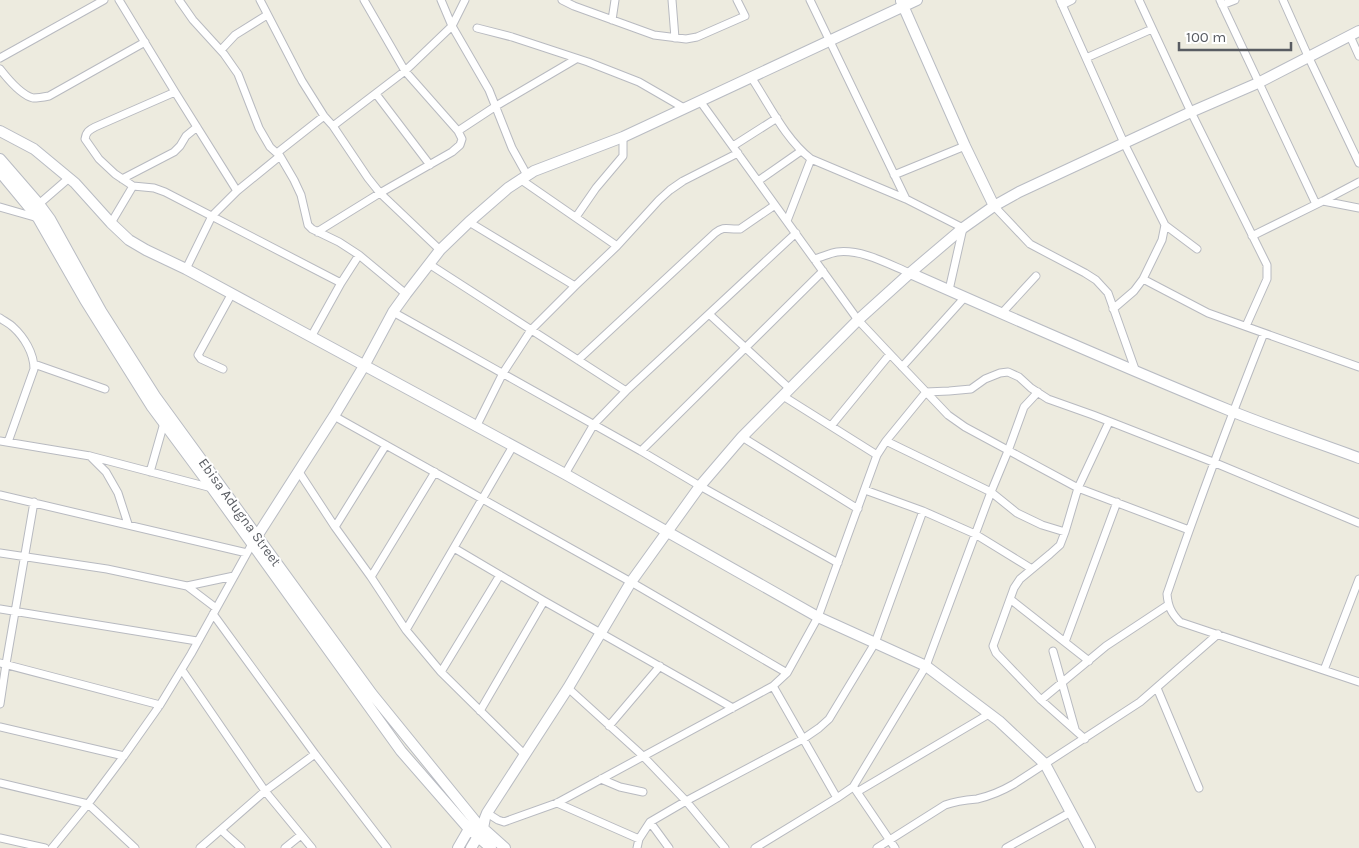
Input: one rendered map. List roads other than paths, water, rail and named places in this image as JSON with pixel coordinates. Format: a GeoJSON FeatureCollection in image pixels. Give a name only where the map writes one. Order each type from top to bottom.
{"type":"FeatureCollection","features":[{"type":"Feature","properties":{"kind":"street"},"geometry":{"type":"LineString","coordinates":[[0,58],[104,0]]}},
{"type":"Feature","properties":{"kind":"street"},"geometry":{"type":"LineString","coordinates":[[119,0],[237,191]]}},
{"type":"Feature","properties":{"kind":"street"},"geometry":{"type":"LineString","coordinates":[[179,0],[193,20],[221,50],[238,74],[259,128],[270,147],[279,155],[294,180],[308,226],[359,255],[406,294]]}},
{"type":"Feature","properties":{"kind":"street"},"geometry":{"type":"LineString","coordinates":[[260,0],[302,81],[324,116],[333,126],[368,178],[380,193],[440,250]]}},
{"type":"Feature","properties":{"kind":"street"},"geometry":{"type":"LineString","coordinates":[[317,232],[452,152],[460,145],[462,140],[458,131],[405,71],[364,0]]}},
{"type":"Feature","properties":{"kind":"street"},"geometry":{"type":"LineString","coordinates":[[441,0],[452,26],[489,90],[524,177],[617,246]]}},
{"type":"Feature","properties":{"kind":"street"},"geometry":{"type":"LineString","coordinates":[[333,126],[405,71],[452,26],[465,0]]}},
{"type":"Feature","properties":{"kind":"street"},"geometry":{"type":"LineString","coordinates":[[562,0],[654,35],[686,39],[697,37],[745,16],[737,0]]}},
{"type":"Feature","properties":{"kind":"street"},"geometry":{"type":"LineString","coordinates":[[612,20],[615,0]]}},
{"type":"Feature","properties":{"kind":"street"},"geometry":{"type":"LineString","coordinates":[[672,0],[675,38]]}},
{"type":"Feature","properties":{"kind":"street"},"geometry":{"type":"LineString","coordinates":[[810,0],[906,199]]}},
{"type":"Feature","properties":{"kind":"street"},"geometry":{"type":"LineString","coordinates":[[52,848],[88,804],[160,705],[182,670],[252,544],[334,416],[393,312],[440,250],[508,188],[534,171],[623,137],[829,41],[902,3],[917,0]]}},
{"type":"Feature","properties":{"kind":"street"},"geometry":{"type":"LineString","coordinates":[[1072,0],[1061,2],[1124,143],[1166,225],[1197,249]]}},
{"type":"Feature","properties":{"kind":"street"},"geometry":{"type":"LineString","coordinates":[[1139,0],[1191,112],[1267,265],[1267,279],[1246,326]]}},
{"type":"Feature","properties":{"kind":"street"},"geometry":{"type":"LineString","coordinates":[[1235,0],[1221,3],[1258,82],[1320,202]]}},
{"type":"Feature","properties":{"kind":"street"},"geometry":{"type":"LineString","coordinates":[[1283,0],[1359,163]]}},
{"type":"Feature","properties":{"kind":"street"},"geometry":{"type":"LineString","coordinates":[[902,3],[965,146],[994,206],[1030,244],[1085,273],[1096,280],[1108,293],[1136,372]]}},
{"type":"Feature","properties":{"kind":"street"},"geometry":{"type":"LineString","coordinates":[[221,50],[235,35],[268,15]]}},
{"type":"Feature","properties":{"kind":"street"},"geometry":{"type":"LineString","coordinates":[[476,28],[512,37],[588,62],[639,82],[684,108]]}},
{"type":"Feature","properties":{"kind":"street"},"geometry":{"type":"LineString","coordinates":[[1086,58],[1152,29]]}},
{"type":"Feature","properties":{"kind":"street"},"geometry":{"type":"LineString","coordinates":[[458,848],[480,824],[568,688],[631,582],[700,486],[742,437],[858,320],[910,273],[963,228],[994,206],[1020,192],[1258,82],[1354,33],[1359,56]]}},
{"type":"Feature","properties":{"kind":"street"},"geometry":{"type":"LineString","coordinates":[[0,69],[9,81],[25,94],[34,98],[49,96],[145,42]]}},
{"type":"Feature","properties":{"kind":"street"},"geometry":{"type":"LineString","coordinates":[[458,131],[496,106],[576,59]]}},
{"type":"Feature","properties":{"kind":"street"},"geometry":{"type":"LineString","coordinates":[[751,77],[788,134],[801,151],[811,159],[906,199],[963,228]]}},
{"type":"Feature","properties":{"kind":"street"},"geometry":{"type":"LineString","coordinates":[[175,92],[95,127],[85,135],[84,139],[99,159],[132,186],[154,188],[341,283]]}},
{"type":"Feature","properties":{"kind":"street"},"geometry":{"type":"LineString","coordinates":[[376,94],[430,165]]}},
{"type":"Feature","properties":{"kind":"street"},"geometry":{"type":"LineString","coordinates":[[700,101],[858,320],[956,422],[1078,488],[1189,530]]}},
{"type":"Feature","properties":{"kind":"street"},"geometry":{"type":"LineString","coordinates":[[186,269],[212,216],[237,191],[324,116]]}},
{"type":"Feature","properties":{"kind":"street"},"geometry":{"type":"LineString","coordinates":[[733,146],[777,118]]}},
{"type":"Feature","properties":{"kind":"street"},"geometry":{"type":"LineString","coordinates":[[122,179],[174,152],[186,136],[197,127]]}},
{"type":"Feature","properties":{"kind":"street"},"geometry":{"type":"LineString","coordinates":[[0,131],[34,149],[69,178],[129,240],[146,250],[186,269],[513,446],[818,617],[926,666],[989,714],[1045,764],[1090,848]]}},
{"type":"Feature","properties":{"kind":"street"},"geometry":{"type":"LineString","coordinates":[[576,217],[596,188],[623,156],[623,137]]}},
{"type":"Feature","properties":{"kind":"street"},"geometry":{"type":"LineString","coordinates":[[894,175],[965,146]]}},
{"type":"Feature","properties":{"kind":"street"},"geometry":{"type":"LineString","coordinates":[[758,182],[801,151]]}},
{"type":"Feature","properties":{"kind":"street"},"geometry":{"type":"LineString","coordinates":[[476,427],[504,373],[531,330],[617,246],[670,190],[683,181],[738,153]]}},
{"type":"Feature","properties":{"kind":"street","name":"Ebisa Adugna Street"},"geometry":{"type":"LineString","coordinates":[[0,159],[50,219],[101,311],[252,544]]}},
{"type":"Feature","properties":{"kind":"street"},"geometry":{"type":"LineString","coordinates":[[787,221],[811,159]]}},
{"type":"Feature","properties":{"kind":"street","name":"Ebisa Adugna Street"},"geometry":{"type":"LineString","coordinates":[[0,172],[38,218],[152,408],[252,544],[372,694],[480,824],[505,848]]}},
{"type":"Feature","properties":{"kind":"street"},"geometry":{"type":"LineString","coordinates":[[39,204],[69,178]]}},
{"type":"Feature","properties":{"kind":"street"},"geometry":{"type":"LineString","coordinates":[[1252,236],[1359,182]]}},
{"type":"Feature","properties":{"kind":"street"},"geometry":{"type":"LineString","coordinates":[[111,223],[132,186]]}},
{"type":"Feature","properties":{"kind":"street"},"geometry":{"type":"LineString","coordinates":[[1320,202],[1359,208]]}},
{"type":"Feature","properties":{"kind":"street"},"geometry":{"type":"LineString","coordinates":[[578,360],[719,230],[726,227],[735,230],[740,229],[775,205]]}},
{"type":"Feature","properties":{"kind":"street"},"geometry":{"type":"LineString","coordinates":[[0,207],[38,218],[50,219]]}},
{"type":"Feature","properties":{"kind":"street"},"geometry":{"type":"LineString","coordinates":[[469,222],[575,286]]}},
{"type":"Feature","properties":{"kind":"street"},"geometry":{"type":"LineString","coordinates":[[1113,309],[1143,279],[1162,240],[1166,225]]}},
{"type":"Feature","properties":{"kind":"street"},"geometry":{"type":"LineString","coordinates":[[949,290],[963,228]]}},
{"type":"Feature","properties":{"kind":"street"},"geometry":{"type":"LineString","coordinates":[[564,474],[594,424],[626,391],[796,233]]}},
{"type":"Feature","properties":{"kind":"street"},"geometry":{"type":"LineString","coordinates":[[814,259],[836,252],[852,252],[872,258],[1233,412],[1359,458]]}},
{"type":"Feature","properties":{"kind":"street"},"geometry":{"type":"LineString","coordinates":[[311,337],[359,255]]}},
{"type":"Feature","properties":{"kind":"street"},"geometry":{"type":"LineString","coordinates":[[429,264],[626,391]]}},
{"type":"Feature","properties":{"kind":"street"},"geometry":{"type":"LineString","coordinates":[[641,451],[823,271]]}},
{"type":"Feature","properties":{"kind":"street"},"geometry":{"type":"LineString","coordinates":[[1001,314],[1036,276]]}},
{"type":"Feature","properties":{"kind":"street"},"geometry":{"type":"LineString","coordinates":[[1143,279],[1208,312],[1359,367]]}},
{"type":"Feature","properties":{"kind":"street"},"geometry":{"type":"LineString","coordinates":[[223,369],[201,359],[198,355],[231,295]]}},
{"type":"Feature","properties":{"kind":"street"},"geometry":{"type":"LineString","coordinates":[[902,367],[965,297]]}},
{"type":"Feature","properties":{"kind":"street"},"geometry":{"type":"LineString","coordinates":[[393,312],[838,563]]}},
{"type":"Feature","properties":{"kind":"street"},"geometry":{"type":"LineString","coordinates":[[709,314],[786,393],[831,426],[877,455]]}},
{"type":"Feature","properties":{"kind":"street"},"geometry":{"type":"LineString","coordinates":[[0,318],[14,327],[34,359],[34,368],[8,442]]}},
{"type":"Feature","properties":{"kind":"street"},"geometry":{"type":"LineString","coordinates":[[1264,333],[1189,530],[1167,594],[1168,604],[1172,613],[1180,622],[1359,682]]}},
{"type":"Feature","properties":{"kind":"street"},"geometry":{"type":"LineString","coordinates":[[831,426],[890,354]]}},
{"type":"Feature","properties":{"kind":"street"},"geometry":{"type":"LineString","coordinates":[[34,364],[105,389]]}},
{"type":"Feature","properties":{"kind":"street"},"geometry":{"type":"LineString","coordinates":[[480,824],[498,820],[504,822],[557,803],[773,686],[787,673],[818,617],[877,455],[926,392],[971,388],[985,379],[1008,372],[1048,399],[1214,462],[1359,523]]}},
{"type":"Feature","properties":{"kind":"street"},"geometry":{"type":"LineString","coordinates":[[855,790],[926,666],[1024,407],[1038,392]]}},
{"type":"Feature","properties":{"kind":"street"},"geometry":{"type":"LineString","coordinates":[[334,416],[631,582],[787,673]]}},
{"type":"Feature","properties":{"kind":"street"},"geometry":{"type":"LineString","coordinates":[[1085,739],[1041,700],[996,653],[993,646],[1014,588],[1020,579],[1060,544],[1078,488],[1109,422]]}},
{"type":"Feature","properties":{"kind":"street"},"geometry":{"type":"LineString","coordinates":[[150,472],[164,423]]}},
{"type":"Feature","properties":{"kind":"street"},"geometry":{"type":"LineString","coordinates":[[742,437],[858,509]]}},
{"type":"Feature","properties":{"kind":"street"},"geometry":{"type":"LineString","coordinates":[[0,441],[90,456],[212,488]]}},
{"type":"Feature","properties":{"kind":"street"},"geometry":{"type":"LineString","coordinates":[[886,441],[991,492],[1017,513],[1042,525],[1065,532]]}},
{"type":"Feature","properties":{"kind":"street"},"geometry":{"type":"LineString","coordinates":[[335,527],[386,445]]}},
{"type":"Feature","properties":{"kind":"street"},"geometry":{"type":"LineString","coordinates":[[406,630],[513,446]]}},
{"type":"Feature","properties":{"kind":"street"},"geometry":{"type":"LineString","coordinates":[[90,456],[106,472],[118,493],[128,524]]}},
{"type":"Feature","properties":{"kind":"street"},"geometry":{"type":"LineString","coordinates":[[299,472],[406,630],[441,672],[524,755]]}},
{"type":"Feature","properties":{"kind":"street"},"geometry":{"type":"LineString","coordinates":[[371,577],[435,472]]}},
{"type":"Feature","properties":{"kind":"street"},"geometry":{"type":"LineString","coordinates":[[865,490],[923,511],[975,534],[1032,569]]}},
{"type":"Feature","properties":{"kind":"street"},"geometry":{"type":"LineString","coordinates":[[0,495],[128,524],[252,544]]}},
{"type":"Feature","properties":{"kind":"street"},"geometry":{"type":"LineString","coordinates":[[0,704],[3,663],[15,612],[34,502]]}},
{"type":"Feature","properties":{"kind":"street"},"geometry":{"type":"LineString","coordinates":[[1065,642],[1117,502]]}},
{"type":"Feature","properties":{"kind":"street"},"geometry":{"type":"LineString","coordinates":[[637,848],[639,839],[650,822],[803,739],[828,719],[875,643],[923,511]]}},
{"type":"Feature","properties":{"kind":"street"},"geometry":{"type":"LineString","coordinates":[[454,548],[733,708]]}},
{"type":"Feature","properties":{"kind":"street"},"geometry":{"type":"LineString","coordinates":[[0,553],[107,569],[187,586],[234,576]]}},
{"type":"Feature","properties":{"kind":"street"},"geometry":{"type":"LineString","coordinates":[[441,672],[500,575]]}},
{"type":"Feature","properties":{"kind":"street"},"geometry":{"type":"LineString","coordinates":[[1324,670],[1359,579]]}},
{"type":"Feature","properties":{"kind":"street"},"geometry":{"type":"LineString","coordinates":[[187,586],[214,611],[315,754],[387,848]]}},
{"type":"Feature","properties":{"kind":"street"},"geometry":{"type":"LineString","coordinates":[[1010,599],[1088,661]]}},
{"type":"Feature","properties":{"kind":"street"},"geometry":{"type":"LineString","coordinates":[[480,711],[544,601]]}},
{"type":"Feature","properties":{"kind":"street"},"geometry":{"type":"LineString","coordinates":[[1041,700],[1106,646],[1168,604]]}},
{"type":"Feature","properties":{"kind":"street"},"geometry":{"type":"LineString","coordinates":[[0,610],[197,641]]}},
{"type":"Feature","properties":{"kind":"street"},"geometry":{"type":"LineString","coordinates":[[877,848],[945,805],[955,801],[986,797],[1003,791],[1140,702],[1218,634]]}},
{"type":"Feature","properties":{"kind":"street"},"geometry":{"type":"LineString","coordinates":[[1053,651],[1075,730]]}},
{"type":"Feature","properties":{"kind":"street"},"geometry":{"type":"LineString","coordinates":[[3,663],[160,705]]}},
{"type":"Feature","properties":{"kind":"street"},"geometry":{"type":"LineString","coordinates":[[610,726],[660,666]]}},
{"type":"Feature","properties":{"kind":"street"},"geometry":{"type":"LineString","coordinates":[[182,670],[265,791],[312,848]]}},
{"type":"Feature","properties":{"kind":"street"},"geometry":{"type":"LineString","coordinates":[[773,686],[837,798]]}},
{"type":"Feature","properties":{"kind":"street"},"geometry":{"type":"LineString","coordinates":[[568,688],[643,756],[686,801],[725,848]]}},
{"type":"Feature","properties":{"kind":"street"},"geometry":{"type":"LineString","coordinates":[[1157,688],[1199,788]]}},
{"type":"Feature","properties":{"kind":"street"},"geometry":{"type":"LineString","coordinates":[[755,848],[837,798],[855,790],[989,714]]}},
{"type":"Feature","properties":{"kind":"street"},"geometry":{"type":"LineString","coordinates":[[0,727],[124,756]]}},
{"type":"Feature","properties":{"kind":"street"},"geometry":{"type":"LineString","coordinates":[[200,848],[265,791],[315,754]]}},
{"type":"Feature","properties":{"kind":"street"},"geometry":{"type":"LineString","coordinates":[[601,779],[620,787],[643,792]]}},
{"type":"Feature","properties":{"kind":"street"},"geometry":{"type":"LineString","coordinates":[[0,783],[88,804],[135,848]]}},
{"type":"Feature","properties":{"kind":"street"},"geometry":{"type":"LineString","coordinates":[[855,790],[895,848]]}},
{"type":"Feature","properties":{"kind":"street"},"geometry":{"type":"LineString","coordinates":[[557,803],[639,839]]}},
{"type":"Feature","properties":{"kind":"street"},"geometry":{"type":"LineString","coordinates":[[1006,848],[1071,812]]}},
{"type":"Feature","properties":{"kind":"street"},"geometry":{"type":"LineString","coordinates":[[650,822],[669,848]]}},
{"type":"Feature","properties":{"kind":"street"},"geometry":{"type":"LineString","coordinates":[[471,848],[480,824]]}},
{"type":"Feature","properties":{"kind":"street","name":"Ebisa Adugna Street"},"geometry":{"type":"LineString","coordinates":[[480,824],[491,848]]}},
{"type":"Feature","properties":{"kind":"street"},"geometry":{"type":"LineString","coordinates":[[221,830],[241,848]]}},
{"type":"Feature","properties":{"kind":"street"},"geometry":{"type":"LineString","coordinates":[[285,848],[301,835]]}},
{"type":"Feature","properties":{"kind":"street"},"geometry":{"type":"LineString","coordinates":[[0,838],[44,848]]}}]}
